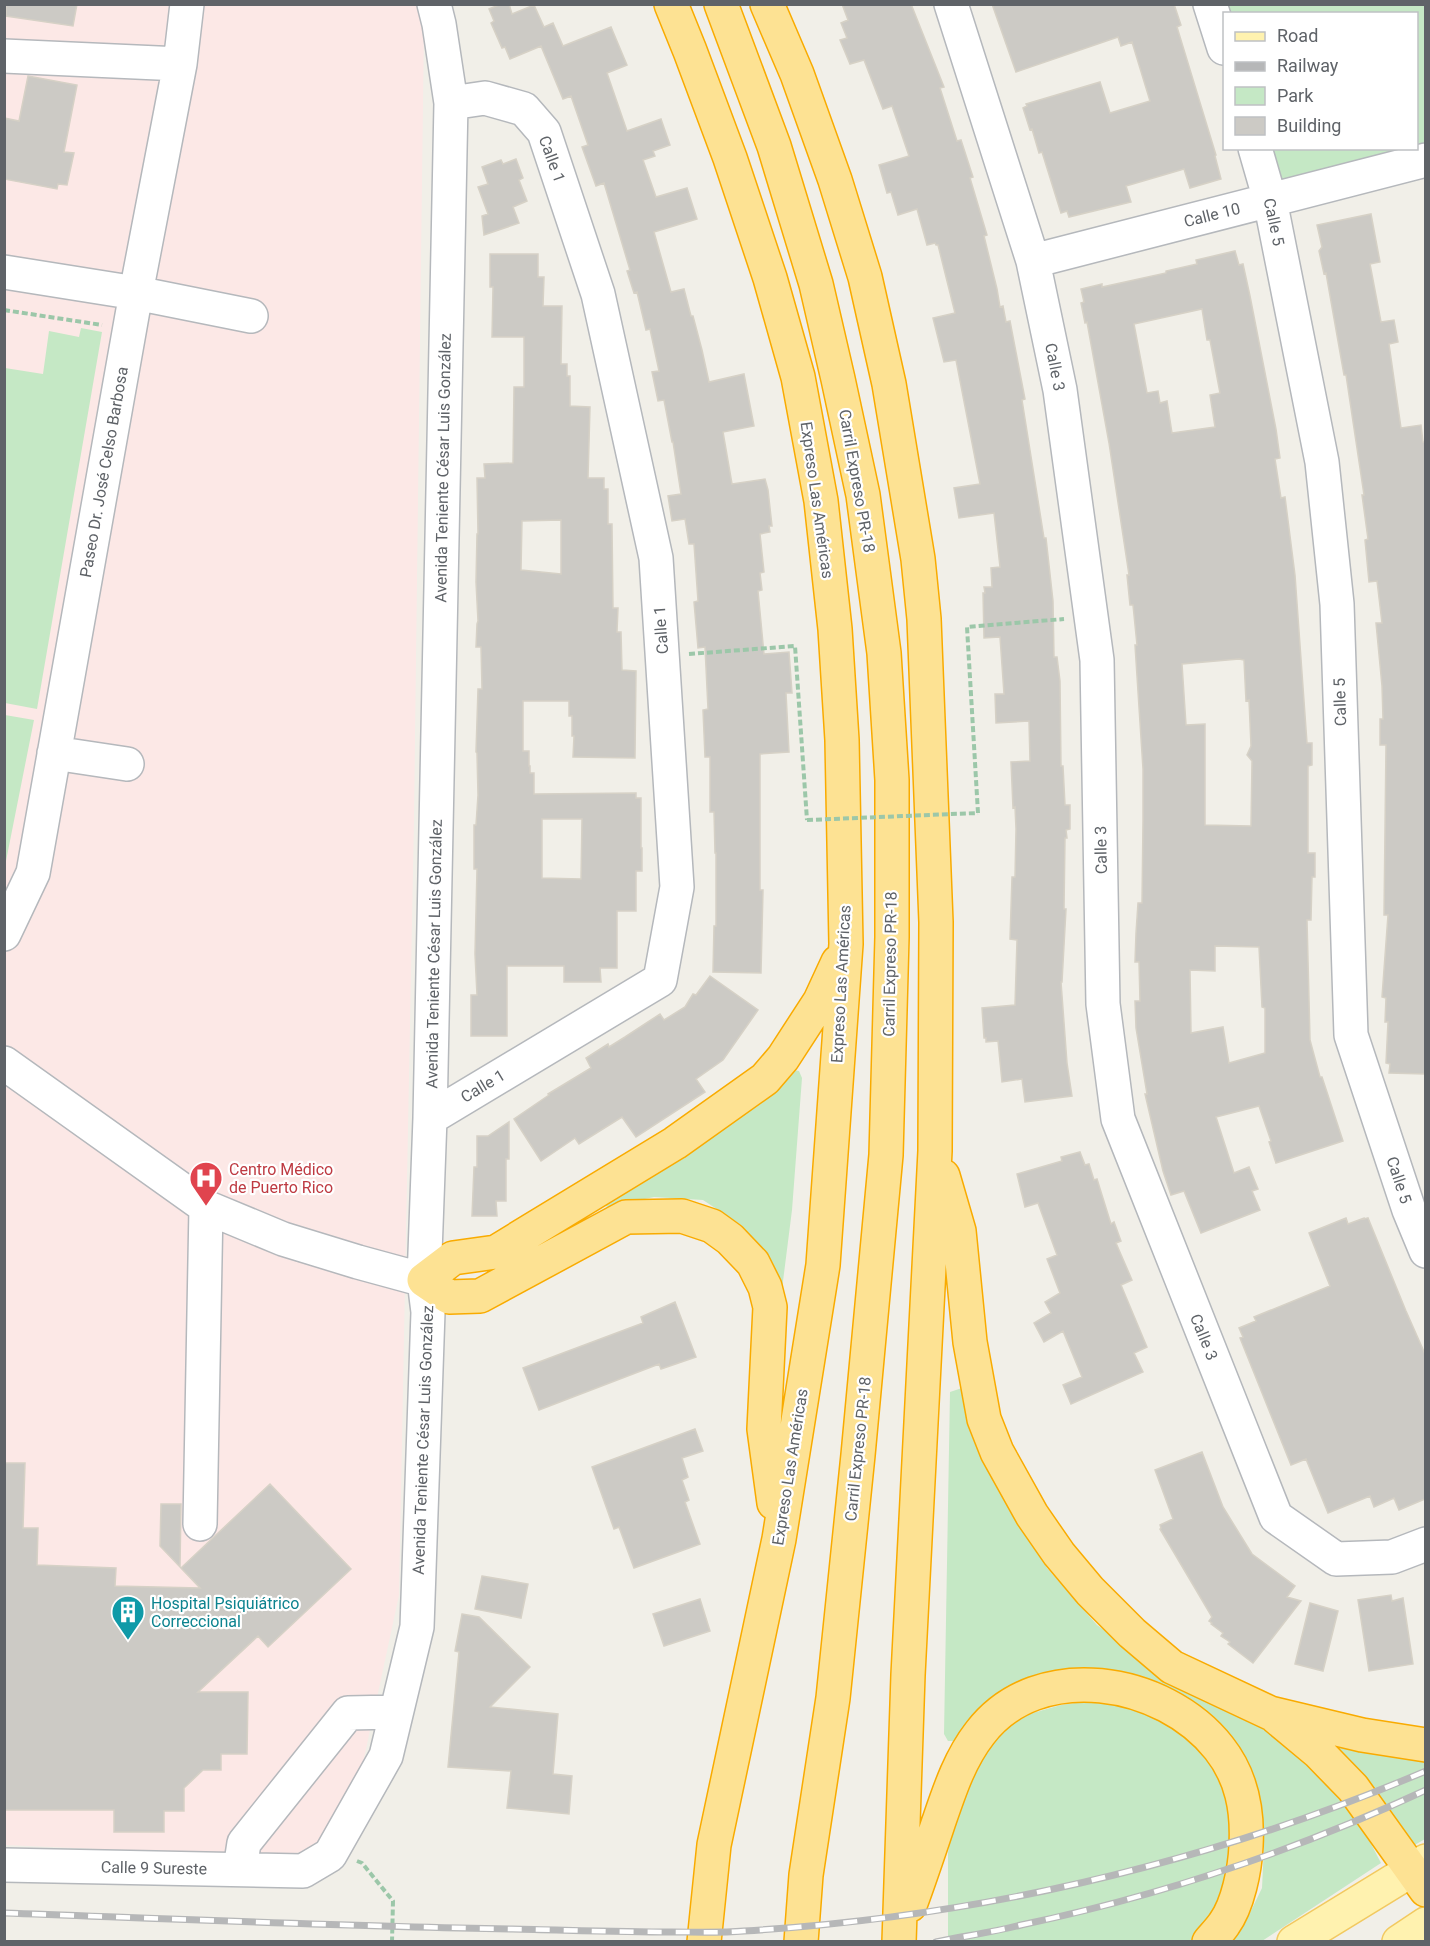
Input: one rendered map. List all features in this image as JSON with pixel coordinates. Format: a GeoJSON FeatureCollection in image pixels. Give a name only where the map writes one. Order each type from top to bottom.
{"type":"FeatureCollection","features":[{"type":"Feature","properties":{"kind":"highway","name":"Expreso Las Américas"},"geometry":{"type":"LineString","coordinates":[[671,4],[730,158],[766,267],[798,377],[821,501],[835,629],[842,740],[846,944],[823,1265],[779,1539],[714,1845],[704,1941]]}},
{"type":"Feature","properties":{"kind":"highway","name":"Carril Expreso PR-18"},"geometry":{"type":"LineString","coordinates":[[721,4],[774,146],[816,284],[838,379],[863,495],[880,619],[892,780],[892,937],[886,1155],[833,1698],[807,1875],[801,1941]]}},
{"type":"Feature","properties":{"kind":"highway"},"geometry":{"type":"LineString","coordinates":[[767,4],[797,74],[835,180],[865,277],[889,384],[918,559],[924,619],[936,922],[935,1151],[908,1675],[899,1940]]}},
{"type":"Feature","properties":{"kind":"highway"},"geometry":{"type":"LineString","coordinates":[[779,1539],[764,1429],[770,1307],[765,1287],[753,1263],[730,1239],[712,1226],[682,1216],[626,1217],[480,1296],[449,1297],[424,1280],[453,1258],[496,1252],[675,1143],[765,1079],[783,1058],[820,1001],[846,944]]}},
{"type":"Feature","properties":{"kind":"highway"},"geometry":{"type":"LineString","coordinates":[[935,1151],[959,1231],[970,1342],[984,1419],[997,1452],[1032,1515],[1059,1554],[1090,1591],[1132,1633],[1172,1667],[1270,1713],[1362,1735],[1425,1745]]}},
{"type":"Feature","properties":{"kind":"highway"},"geometry":{"type":"LineString","coordinates":[[899,1940],[962,1760],[981,1732],[1003,1710],[1030,1695],[1064,1687],[1095,1684],[1130,1690],[1169,1705],[1197,1726],[1219,1748],[1235,1776],[1244,1800],[1247,1827],[1246,1857],[1238,1893],[1225,1923],[1209,1941]]}},
{"type":"Feature","properties":{"kind":"highway"},"geometry":{"type":"LineString","coordinates":[[1270,1713],[1318,1752],[1353,1788],[1420,1873]]}},
{"type":"Feature","properties":{"kind":"highway"},"geometry":{"type":"LineString","coordinates":[[681,1941],[714,1845]]}},
{"type":"Feature","properties":{"kind":"main road"},"geometry":{"type":"LineString","coordinates":[[1294,1941],[1420,1873]]}},
{"type":"Feature","properties":{"kind":"main road"},"geometry":{"type":"LineString","coordinates":[[1399,1941],[1425,1924]]}},
{"type":"Feature","properties":{"kind":"street","name":"Paseo Dr. José Celso Barbosa"},"geometry":{"type":"LineString","coordinates":[[4,934],[33,873],[136,293],[180,64],[187,4]]}},
{"type":"Feature","properties":{"kind":"street","name":"Avenida Teniente César Luis González"},"geometry":{"type":"LineString","coordinates":[[316,1863],[386,1756],[417,1627],[428,1312],[424,1280],[430,1118],[451,104],[434,4]]}},
{"type":"Feature","properties":{"kind":"street","name":"Calle 3"},"geometry":{"type":"LineString","coordinates":[[951,4],[1032,261],[1060,390],[1097,660],[1103,1004],[1118,1119],[1276,1517],[1336,1559],[1392,1557],[1425,1544]]}},
{"type":"Feature","properties":{"kind":"street"},"geometry":{"type":"LineString","coordinates":[[1210,4],[1223,45]]}},
{"type":"Feature","properties":{"kind":"street"},"geometry":{"type":"LineString","coordinates":[[4,57],[180,64]]}},
{"type":"Feature","properties":{"kind":"street","name":"Calle 1"},"geometry":{"type":"LineString","coordinates":[[430,1118],[660,980],[677,887],[656,558],[598,294],[544,132],[524,109],[485,98],[451,104]]}},
{"type":"Feature","properties":{"kind":"street","name":"Calle 5"},"geometry":{"type":"LineString","coordinates":[[1256,150],[1270,200],[1322,462],[1337,604],[1351,1035],[1417,1207],[1425,1251]]}},
{"type":"Feature","properties":{"kind":"street","name":"Calle 10"},"geometry":{"type":"LineString","coordinates":[[1032,261],[1425,160]]}},
{"type":"Feature","properties":{"kind":"street"},"geometry":{"type":"LineString","coordinates":[[4,272],[136,293],[251,316]]}},
{"type":"Feature","properties":{"kind":"street"},"geometry":{"type":"LineString","coordinates":[[54,753],[127,764]]}},
{"type":"Feature","properties":{"kind":"street"},"geometry":{"type":"LineString","coordinates":[[4,1063],[206,1207],[283,1239],[424,1280]]}},
{"type":"Feature","properties":{"kind":"street"},"geometry":{"type":"LineString","coordinates":[[200,1524],[206,1207]]}},
{"type":"Feature","properties":{"kind":"street"},"geometry":{"type":"LineString","coordinates":[[240,1869],[244,1842],[348,1713],[396,1712]]}},
{"type":"Feature","properties":{"kind":"street","name":"Calle 9 Sureste"},"geometry":{"type":"LineString","coordinates":[[4,1865],[240,1869],[273,1872],[316,1863]]}},
{"type":"Feature","properties":{"kind":"path"},"geometry":{"type":"LineString","coordinates":[[662,655],[795,646],[807,820],[978,813],[967,627],[1091,616]]}},
{"type":"Feature","properties":{"kind":"path"},"geometry":{"type":"LineString","coordinates":[[316,1863],[362,1863],[393,1901],[392,1941]]}},
{"type":"Feature","properties":{"kind":"shaded area","name":"Centro Médico de Puerto Rico"},"geometry":{"type":"Polygon","coordinates":[[[5,5],[419,5],[424,23],[414,818],[399,1595],[360,1777],[319,1852],[239,1855],[5,1845],[5,5]]]}},
{"type":"Feature","properties":{"kind":"green space"},"geometry":{"type":"Polygon","coordinates":[[[1226,5],[1425,5],[1425,143],[1418,146],[1418,12],[1228,12],[1226,5]]]}},
{"type":"Feature","properties":{"kind":"green space"},"geometry":{"type":"Polygon","coordinates":[[[1272,150],[1404,150],[1281,181],[1272,150]]]}},
{"type":"Feature","properties":{"kind":"green space"},"geometry":{"type":"Polygon","coordinates":[[[81,328],[102,332],[37,709],[5,703],[5,368],[43,374],[49,331],[79,337],[81,328]]]}},
{"type":"Feature","properties":{"kind":"green space"},"geometry":{"type":"Polygon","coordinates":[[[4,715],[34,720],[5,866],[4,715]]]}},
{"type":"Feature","properties":{"kind":"green space"},"geometry":{"type":"Polygon","coordinates":[[[794,1070],[799,1071],[802,1078],[792,1210],[781,1297],[773,1275],[741,1225],[703,1200],[654,1197],[608,1207],[600,1204],[794,1070]]]}},
{"type":"Feature","properties":{"kind":"green space"},"geometry":{"type":"Polygon","coordinates":[[[962,1388],[999,1487],[1047,1568],[1097,1625],[1145,1659],[1261,1721],[1306,1752],[1355,1813],[1381,1863],[1262,1941],[1228,1941],[1246,1921],[1262,1888],[1264,1846],[1253,1792],[1213,1719],[1171,1688],[1125,1672],[1079,1670],[996,1696],[966,1722],[956,1741],[948,1741],[944,1734],[950,1392],[962,1388]]]}},
{"type":"Feature","properties":{"kind":"green space"},"geometry":{"type":"Polygon","coordinates":[[[1095,1700],[1128,1704],[1160,1717],[1186,1735],[1222,1778],[1235,1820],[1227,1895],[1196,1941],[948,1942],[948,1853],[953,1817],[966,1772],[1001,1732],[1029,1714],[1061,1705],[1095,1700]]]}},
{"type":"Feature","properties":{"kind":"green space"},"geometry":{"type":"Polygon","coordinates":[[[1338,1746],[1425,1757],[1425,1839],[1413,1846],[1370,1785],[1338,1752],[1338,1746]]]}},
{"type":"Feature","properties":{"kind":"building"},"geometry":{"type":"Polygon","coordinates":[[[6,4],[77,4],[73,26],[6,16],[6,4]]]}},
{"type":"Feature","properties":{"kind":"building"},"geometry":{"type":"Polygon","coordinates":[[[501,4],[509,4],[512,14],[534,5],[544,27],[553,23],[563,46],[611,27],[627,65],[607,73],[627,131],[661,119],[670,145],[653,151],[655,156],[643,160],[656,197],[687,188],[697,219],[654,232],[671,292],[684,289],[709,382],[744,374],[754,426],[723,432],[732,484],[765,479],[768,490],[772,526],[769,526],[770,532],[760,534],[764,572],[760,573],[762,590],[758,591],[764,654],[789,652],[792,693],[786,693],[789,752],[760,754],[760,890],[763,890],[761,973],[713,972],[714,926],[716,926],[716,853],[714,812],[710,812],[710,757],[705,757],[703,710],[708,709],[705,647],[698,648],[694,602],[698,601],[694,544],[689,544],[685,519],[672,521],[668,496],[681,494],[664,400],[658,401],[652,372],[659,371],[650,329],[646,330],[637,292],[634,293],[627,271],[630,270],[604,183],[596,186],[582,147],[588,145],[571,96],[563,99],[541,46],[510,59],[505,47],[502,48],[491,23],[494,21],[489,9],[501,4]]]}},
{"type":"Feature","properties":{"kind":"building"},"geometry":{"type":"Polygon","coordinates":[[[842,4],[911,4],[944,87],[940,88],[957,141],[961,140],[973,177],[970,178],[987,235],[984,236],[1000,307],[1003,306],[1006,322],[1010,321],[1025,399],[1022,400],[1044,538],[1046,538],[1053,601],[1054,657],[1057,657],[1060,681],[1061,766],[1063,766],[1065,805],[1070,805],[1070,829],[1066,830],[1067,838],[1065,838],[1064,909],[1066,909],[1061,982],[1067,1063],[1072,1096],[1025,1102],[1022,1079],[1002,1082],[998,1041],[986,1042],[984,1038],[982,1008],[1015,1005],[1017,940],[1010,939],[1016,829],[1011,762],[1030,761],[1029,721],[996,723],[995,694],[1004,694],[1000,637],[984,638],[983,593],[985,593],[984,587],[992,587],[991,568],[1000,567],[994,513],[959,518],[954,488],[980,484],[956,360],[944,362],[933,318],[955,313],[938,245],[935,243],[927,245],[917,209],[898,215],[891,192],[887,193],[879,165],[909,156],[892,106],[883,109],[864,60],[850,64],[840,40],[847,38],[841,23],[848,20],[842,4]]]}},
{"type":"Feature","properties":{"kind":"building"},"geometry":{"type":"Polygon","coordinates":[[[992,4],[1174,4],[1181,25],[1177,27],[1216,155],[1221,179],[1190,188],[1184,169],[1126,186],[1131,202],[1069,217],[1067,211],[1061,213],[1042,152],[1039,153],[1023,108],[1027,106],[1026,104],[1100,82],[1110,113],[1150,101],[1132,42],[1121,46],[1118,37],[1016,72],[992,4]]]}},
{"type":"Feature","properties":{"kind":"building"},"geometry":{"type":"Polygon","coordinates":[[[28,76],[77,85],[64,152],[74,153],[67,185],[58,184],[57,189],[4,179],[4,118],[19,121],[28,76]]]}},
{"type":"Feature","properties":{"kind":"building"},"geometry":{"type":"Polygon","coordinates":[[[516,159],[523,178],[519,180],[527,201],[513,207],[519,223],[484,235],[482,216],[488,214],[478,187],[488,184],[482,167],[501,160],[503,164],[516,159]]]}},
{"type":"Feature","properties":{"kind":"building"},"geometry":{"type":"Polygon","coordinates":[[[1371,214],[1380,262],[1370,264],[1381,322],[1394,320],[1398,342],[1389,344],[1401,428],[1421,425],[1423,442],[1425,442],[1425,1074],[1389,1073],[1390,1064],[1386,1063],[1388,1022],[1385,1022],[1386,998],[1382,997],[1388,915],[1384,915],[1386,745],[1380,745],[1380,719],[1383,719],[1382,686],[1376,623],[1382,623],[1377,581],[1369,582],[1365,540],[1368,539],[1362,495],[1364,495],[1346,375],[1344,375],[1326,273],[1324,274],[1319,251],[1322,247],[1317,225],[1371,214]]]}},
{"type":"Feature","properties":{"kind":"building"},"geometry":{"type":"Polygon","coordinates":[[[1235,251],[1239,265],[1243,264],[1276,429],[1280,458],[1275,459],[1281,498],[1285,497],[1295,575],[1307,743],[1312,743],[1312,765],[1308,766],[1308,853],[1315,853],[1315,877],[1312,877],[1311,920],[1307,920],[1310,1040],[1320,1077],[1322,1077],[1343,1141],[1276,1163],[1259,1106],[1216,1117],[1234,1173],[1249,1167],[1258,1189],[1252,1191],[1260,1210],[1201,1233],[1184,1191],[1171,1195],[1163,1171],[1145,1094],[1147,1094],[1136,1028],[1135,1001],[1140,1001],[1139,962],[1135,962],[1138,903],[1142,903],[1143,821],[1143,769],[1135,645],[1137,645],[1109,443],[1087,322],[1085,323],[1081,303],[1084,302],[1081,289],[1102,284],[1102,287],[1166,273],[1166,271],[1197,264],[1196,260],[1235,251]],[[1202,309],[1134,324],[1147,393],[1158,391],[1160,403],[1167,401],[1172,433],[1215,427],[1210,395],[1220,393],[1202,309]],[[1244,660],[1182,664],[1186,725],[1205,724],[1205,825],[1251,826],[1252,761],[1247,755],[1251,746],[1244,660]],[[1215,946],[1215,971],[1190,970],[1191,1033],[1223,1027],[1229,1063],[1265,1053],[1265,1008],[1262,1007],[1259,947],[1215,946]]]}},
{"type":"Feature","properties":{"kind":"building"},"geometry":{"type":"Polygon","coordinates":[[[490,254],[538,254],[538,277],[544,277],[543,306],[562,306],[561,364],[567,364],[567,376],[570,376],[570,406],[590,407],[588,478],[604,478],[604,489],[608,489],[608,524],[612,524],[613,608],[618,608],[617,632],[621,632],[622,670],[636,671],[635,758],[573,757],[574,736],[572,736],[572,716],[569,716],[569,701],[523,701],[523,751],[529,751],[530,773],[534,773],[534,794],[636,793],[636,798],[641,798],[642,871],[636,871],[636,911],[617,911],[617,968],[600,968],[601,982],[564,982],[564,966],[507,966],[507,1036],[471,1036],[471,995],[477,995],[475,954],[477,869],[474,869],[474,825],[476,825],[478,795],[476,752],[478,689],[482,689],[481,647],[476,647],[478,621],[477,478],[485,478],[484,464],[513,463],[514,387],[524,387],[524,337],[492,337],[493,287],[490,287],[490,254]],[[561,520],[522,521],[521,570],[561,574],[561,520]],[[542,819],[542,878],[581,879],[582,819],[542,819]]]}},
{"type":"Feature","properties":{"kind":"building"},"geometry":{"type":"Polygon","coordinates":[[[710,976],[758,1010],[723,1060],[696,1079],[705,1092],[636,1137],[622,1117],[579,1144],[575,1138],[541,1161],[514,1119],[548,1094],[591,1068],[586,1058],[608,1044],[609,1047],[660,1014],[664,1020],[685,1007],[693,994],[696,995],[710,976]]]}},
{"type":"Feature","properties":{"kind":"building"},"geometry":{"type":"Polygon","coordinates":[[[509,1122],[506,1201],[496,1201],[497,1216],[472,1216],[474,1167],[477,1167],[477,1136],[488,1136],[509,1122]]]}},
{"type":"Feature","properties":{"kind":"building"},"geometry":{"type":"Polygon","coordinates":[[[1080,1152],[1085,1165],[1089,1164],[1094,1180],[1097,1179],[1111,1224],[1114,1222],[1121,1241],[1116,1243],[1132,1280],[1121,1285],[1147,1347],[1134,1353],[1143,1372],[1071,1404],[1063,1385],[1082,1377],[1063,1331],[1044,1342],[1034,1323],[1051,1313],[1045,1302],[1060,1293],[1047,1259],[1057,1255],[1038,1203],[1025,1207],[1017,1174],[1062,1161],[1061,1157],[1080,1152]]]}},
{"type":"Feature","properties":{"kind":"building"},"geometry":{"type":"Polygon","coordinates":[[[1346,1218],[1348,1224],[1368,1218],[1425,1354],[1425,1499],[1399,1510],[1394,1498],[1374,1507],[1370,1496],[1328,1513],[1306,1459],[1291,1465],[1240,1338],[1243,1337],[1239,1328],[1256,1321],[1254,1317],[1330,1286],[1309,1233],[1346,1218]]]}},
{"type":"Feature","properties":{"kind":"building"},"geometry":{"type":"Polygon","coordinates":[[[675,1302],[696,1357],[661,1369],[659,1364],[539,1410],[523,1368],[643,1323],[641,1317],[675,1302]]]}},
{"type":"Feature","properties":{"kind":"building"},"geometry":{"type":"Polygon","coordinates":[[[695,1429],[703,1451],[682,1458],[688,1477],[682,1480],[689,1500],[685,1502],[700,1544],[634,1568],[619,1527],[614,1529],[592,1467],[695,1429]]]}},
{"type":"Feature","properties":{"kind":"building"},"geometry":{"type":"Polygon","coordinates":[[[1202,1452],[1223,1507],[1252,1554],[1295,1586],[1287,1597],[1301,1601],[1253,1663],[1228,1644],[1230,1642],[1221,1636],[1223,1633],[1211,1624],[1209,1621],[1212,1617],[1160,1529],[1160,1525],[1173,1519],[1155,1470],[1202,1452]]]}},
{"type":"Feature","properties":{"kind":"building","name":"Hospital Psiquiátrico Correccional"},"geometry":{"type":"Polygon","coordinates":[[[4,1463],[25,1463],[23,1528],[38,1528],[37,1565],[116,1568],[115,1586],[200,1588],[181,1568],[270,1484],[351,1569],[268,1647],[258,1636],[198,1692],[248,1692],[247,1754],[221,1754],[221,1770],[203,1770],[184,1788],[184,1811],[164,1811],[164,1832],[114,1832],[114,1810],[4,1810],[4,1463]]]}},
{"type":"Feature","properties":{"kind":"building"},"geometry":{"type":"Polygon","coordinates":[[[161,1504],[181,1504],[180,1567],[160,1546],[161,1504]]]}},
{"type":"Feature","properties":{"kind":"building"},"geometry":{"type":"Polygon","coordinates":[[[482,1576],[528,1584],[521,1618],[475,1609],[482,1576]]]}},
{"type":"Feature","properties":{"kind":"building"},"geometry":{"type":"Polygon","coordinates":[[[1391,1595],[1392,1601],[1403,1598],[1413,1664],[1369,1671],[1358,1600],[1391,1595]]]}},
{"type":"Feature","properties":{"kind":"building"},"geometry":{"type":"Polygon","coordinates":[[[700,1599],[710,1631],[664,1646],[653,1614],[700,1599]]]}},
{"type":"Feature","properties":{"kind":"building"},"geometry":{"type":"Polygon","coordinates":[[[1310,1603],[1338,1611],[1323,1671],[1295,1664],[1310,1603]]]}},
{"type":"Feature","properties":{"kind":"building"},"geometry":{"type":"Polygon","coordinates":[[[462,1614],[479,1617],[530,1667],[490,1707],[558,1714],[553,1774],[572,1776],[569,1814],[507,1808],[511,1771],[448,1767],[459,1652],[455,1651],[462,1614]]]}},
{"type":"Feature","properties":{"kind":"railway"},"geometry":{"type":"LineString","coordinates":[[4,1913],[632,1932],[726,1932],[832,1924],[919,1913],[1092,1880],[1261,1833],[1344,1804],[1426,1771]]}},
{"type":"Feature","properties":{"kind":"railway"},"geometry":{"type":"LineString","coordinates":[[936,1942],[1073,1913],[1176,1885],[1278,1851],[1426,1790]]}},
{"type":"Feature","properties":{"kind":"place","name":"Centro Médico de Puerto Rico"},"geometry":{"type":"Point","coordinates":[206,1207]}},
{"type":"Feature","properties":{"kind":"place","name":"Hospital Psiquiátrico Correccional"},"geometry":{"type":"Point","coordinates":[128,1641]}}]}
